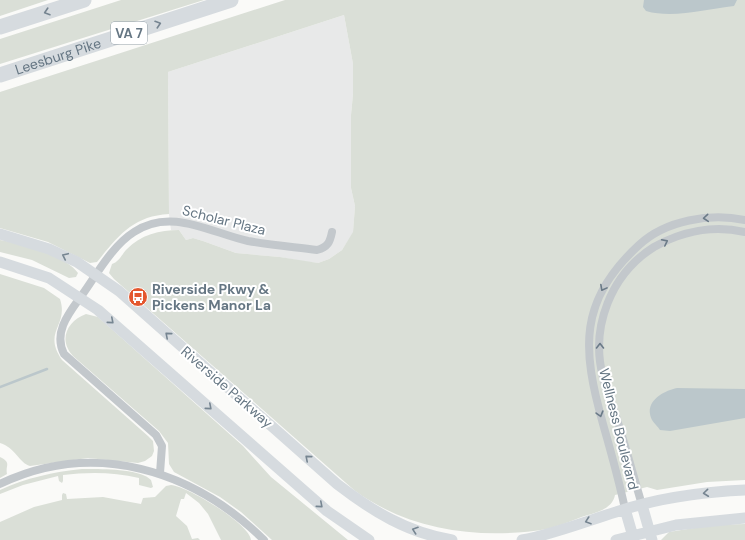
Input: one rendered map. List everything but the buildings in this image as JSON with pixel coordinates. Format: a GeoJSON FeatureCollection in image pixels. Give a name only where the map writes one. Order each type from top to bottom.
{"type":"FeatureCollection","features":[{"type":"Feature","properties":{"kind":"highway"},"geometry":{"type":"LineString","coordinates":[[0,27],[84,0]]}},
{"type":"Feature","properties":{"kind":"highway","name":"Leesburg Pike"},"geometry":{"type":"LineString","coordinates":[[0,76],[231,0]]}},
{"type":"Feature","properties":{"kind":"main road","name":"Riverside Parkway"},"geometry":{"type":"LineString","coordinates":[[0,234],[49,249],[77,262],[118,291],[337,484],[365,506],[394,522],[416,531],[452,540]]}},
{"type":"Feature","properties":{"kind":"main road","name":"Riverside Parkway"},"geometry":{"type":"LineString","coordinates":[[0,262],[49,278],[80,297],[104,315],[327,511],[369,540]]}},
{"type":"Feature","properties":{"kind":"main road"},"geometry":{"type":"LineString","coordinates":[[522,540],[565,529],[625,509],[642,505],[689,495],[745,490]]}},
{"type":"Feature","properties":{"kind":"main road"},"geometry":{"type":"LineString","coordinates":[[642,505],[650,535]]}},
{"type":"Feature","properties":{"kind":"main road"},"geometry":{"type":"LineString","coordinates":[[625,509],[633,537]]}},
{"type":"Feature","properties":{"kind":"main road"},"geometry":{"type":"LineString","coordinates":[[616,540],[650,535],[699,522],[745,518]]}},
{"type":"Feature","properties":{"kind":"street","name":"Wellness Boulevard"},"geometry":{"type":"LineString","coordinates":[[625,509],[594,394],[588,361],[588,334],[592,314],[599,294],[612,273],[625,258],[644,240],[658,232],[683,223],[706,218],[745,220]]}},
{"type":"Feature","properties":{"kind":"street","name":"Scholar Plaza"},"geometry":{"type":"LineString","coordinates":[[160,473],[162,446],[156,435],[64,354],[62,350],[59,343],[61,328],[80,297],[114,251],[130,235],[143,227],[159,222],[188,222],[250,241],[317,250],[327,246],[332,232]]}},
{"type":"Feature","properties":{"kind":"street","name":"Wellness Boulevard"},"geometry":{"type":"LineString","coordinates":[[642,505],[603,376],[600,333],[605,308],[622,276],[646,252],[659,244],[681,235],[707,229],[724,228],[745,232]]}},
{"type":"Feature","properties":{"kind":"street"},"geometry":{"type":"LineString","coordinates":[[0,484],[45,468],[86,463],[126,466],[160,473],[213,498],[248,524],[264,540]]}},
{"type":"Feature","properties":{"kind":"shaded area"},"geometry":{"type":"Polygon","coordinates":[[[0,0],[48,0],[0,16],[0,0]]]}},
{"type":"Feature","properties":{"kind":"shaded area"},"geometry":{"type":"Polygon","coordinates":[[[121,0],[204,0],[0,64],[0,39],[121,0]]]}},
{"type":"Feature","properties":{"kind":"shaded area"},"geometry":{"type":"Polygon","coordinates":[[[285,0],[745,0],[745,480],[707,482],[657,490],[647,487],[615,495],[610,505],[601,511],[547,529],[497,533],[471,532],[446,529],[422,523],[398,515],[375,504],[354,490],[114,279],[109,273],[112,264],[119,260],[132,244],[151,234],[165,231],[179,230],[186,240],[193,238],[236,253],[280,257],[318,263],[329,259],[342,250],[353,232],[355,206],[351,188],[353,64],[344,15],[168,72],[169,214],[146,219],[127,229],[97,262],[90,263],[48,242],[0,228],[0,92],[285,0]]]}},
{"type":"Feature","properties":{"kind":"shaded area"},"geometry":{"type":"Polygon","coordinates":[[[644,0],[737,0],[734,6],[690,13],[667,14],[646,11],[643,7],[644,0]]]}},
{"type":"Feature","properties":{"kind":"shaded area"},"geometry":{"type":"Polygon","coordinates":[[[344,15],[353,64],[351,188],[355,206],[353,233],[342,250],[329,259],[318,263],[307,262],[280,257],[236,253],[193,238],[186,240],[179,230],[171,230],[169,214],[168,72],[344,15]]]}},
{"type":"Feature","properties":{"kind":"shaded area"},"geometry":{"type":"Polygon","coordinates":[[[0,240],[42,251],[63,261],[78,273],[76,277],[69,278],[32,260],[0,252],[0,240]]]}},
{"type":"Feature","properties":{"kind":"shaded area"},"geometry":{"type":"Polygon","coordinates":[[[0,274],[44,288],[60,299],[62,308],[55,335],[55,342],[62,360],[153,441],[154,451],[152,456],[145,461],[138,463],[88,458],[30,466],[23,462],[10,448],[0,443],[0,274]]]}},
{"type":"Feature","properties":{"kind":"shaded area"},"geometry":{"type":"Polygon","coordinates":[[[86,314],[98,317],[243,446],[271,477],[348,540],[272,540],[241,512],[220,497],[174,472],[169,464],[168,443],[159,431],[68,350],[66,338],[70,326],[79,317],[86,314]]]}},
{"type":"Feature","properties":{"kind":"shaded area"},"geometry":{"type":"Polygon","coordinates":[[[677,388],[745,389],[745,418],[670,431],[660,430],[652,420],[650,414],[652,403],[656,398],[666,392],[677,388]]]}},
{"type":"Feature","properties":{"kind":"shaded area"},"geometry":{"type":"Polygon","coordinates":[[[0,457],[7,463],[7,474],[0,478],[0,457]]]}},
{"type":"Feature","properties":{"kind":"shaded area"},"geometry":{"type":"Polygon","coordinates":[[[82,469],[118,470],[138,473],[151,480],[153,487],[151,488],[139,485],[139,478],[130,476],[82,473],[63,475],[62,483],[59,481],[58,476],[23,485],[0,494],[0,490],[30,479],[82,469]]]}},
{"type":"Feature","properties":{"kind":"shaded area"},"geometry":{"type":"Polygon","coordinates":[[[171,485],[190,492],[217,507],[240,525],[248,533],[251,540],[221,540],[208,514],[199,503],[186,493],[184,499],[181,499],[176,516],[187,526],[192,539],[198,538],[200,540],[0,540],[0,522],[34,507],[62,500],[63,493],[66,494],[67,499],[103,497],[141,504],[143,498],[155,497],[166,486],[171,485]]]}},
{"type":"Feature","properties":{"kind":"shaded area"},"geometry":{"type":"Polygon","coordinates":[[[745,524],[745,540],[661,540],[669,532],[713,525],[745,524]]]}},
{"type":"Feature","properties":{"kind":"waterway"},"geometry":{"type":"LineString","coordinates":[[0,387],[47,369]]}},
{"type":"Feature","properties":{"kind":"place","name":"Riverside Pkwy & Pickens Manor La"},"geometry":{"type":"Point","coordinates":[138,297]}}]}
